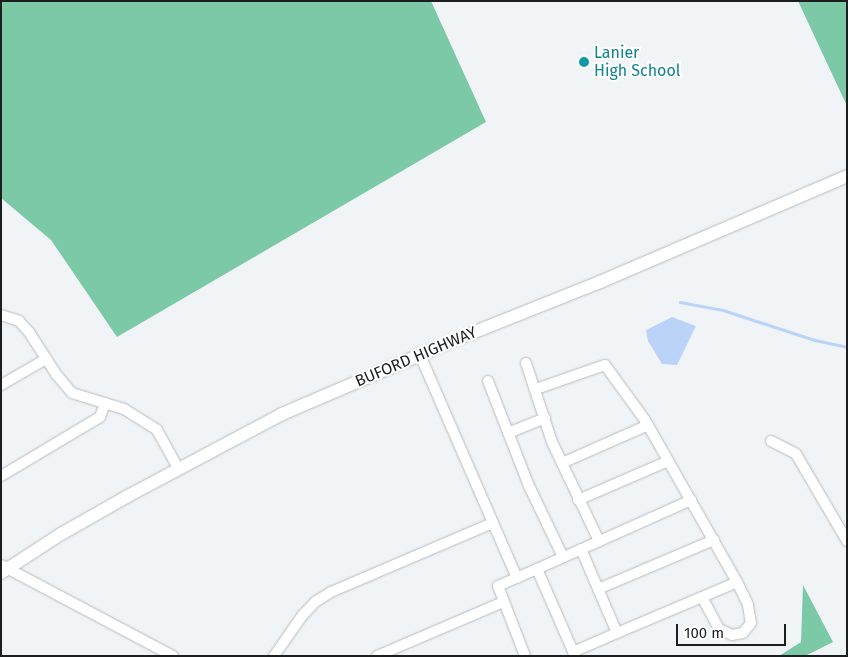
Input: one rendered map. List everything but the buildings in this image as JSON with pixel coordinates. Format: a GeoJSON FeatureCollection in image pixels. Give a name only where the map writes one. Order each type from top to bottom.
{"type":"FeatureCollection","features":[{"type":"Feature","properties":{"kind":"main road","name":"BUFORD HIGHWAY"},"geometry":{"type":"LineString","coordinates":[[3,569],[178,468],[282,414],[420,355],[600,282],[847,176]]}},
{"type":"Feature","properties":{"kind":"street"},"geometry":{"type":"LineString","coordinates":[[1,315],[10,317],[24,326],[72,393],[124,409],[157,430],[178,468]]}},
{"type":"Feature","properties":{"kind":"street"},"geometry":{"type":"LineString","coordinates":[[420,355],[517,578]]}},
{"type":"Feature","properties":{"kind":"street"},"geometry":{"type":"LineString","coordinates":[[1,385],[46,358]]}},
{"type":"Feature","properties":{"kind":"street"},"geometry":{"type":"LineString","coordinates":[[526,363],[562,463],[599,541]]}},
{"type":"Feature","properties":{"kind":"street"},"geometry":{"type":"LineString","coordinates":[[536,389],[606,365],[648,425],[714,540],[748,605],[751,623],[743,633],[732,635],[719,629],[702,597]]}},
{"type":"Feature","properties":{"kind":"street"},"geometry":{"type":"LineString","coordinates":[[488,381],[529,486],[563,557]]}},
{"type":"Feature","properties":{"kind":"street"},"geometry":{"type":"LineString","coordinates":[[1,476],[100,417],[105,404]]}},
{"type":"Feature","properties":{"kind":"street"},"geometry":{"type":"LineString","coordinates":[[508,433],[545,418]]}},
{"type":"Feature","properties":{"kind":"street"},"geometry":{"type":"LineString","coordinates":[[562,463],[648,425]]}},
{"type":"Feature","properties":{"kind":"street"},"geometry":{"type":"LineString","coordinates":[[771,441],[796,454],[847,541]]}},
{"type":"Feature","properties":{"kind":"street"},"geometry":{"type":"LineString","coordinates":[[578,500],[668,461]]}},
{"type":"Feature","properties":{"kind":"street"},"geometry":{"type":"LineString","coordinates":[[525,656],[498,586],[691,500]]}},
{"type":"Feature","properties":{"kind":"street"},"geometry":{"type":"LineString","coordinates":[[274,656],[302,616],[315,602],[331,592],[493,523]]}},
{"type":"Feature","properties":{"kind":"street"},"geometry":{"type":"LineString","coordinates":[[598,589],[714,540]]}},
{"type":"Feature","properties":{"kind":"street"},"geometry":{"type":"LineString","coordinates":[[581,549],[617,633]]}},
{"type":"Feature","properties":{"kind":"street"},"geometry":{"type":"LineString","coordinates":[[3,569],[173,656]]}},
{"type":"Feature","properties":{"kind":"street"},"geometry":{"type":"LineString","coordinates":[[537,569],[574,654],[617,633],[737,582]]}},
{"type":"Feature","properties":{"kind":"street"},"geometry":{"type":"LineString","coordinates":[[377,656],[503,602]]}},
{"type":"Feature","properties":{"kind":"green space"},"geometry":{"type":"Polygon","coordinates":[[[1,1],[431,1],[486,122],[117,337],[51,240],[1,198],[1,1]]]}},
{"type":"Feature","properties":{"kind":"green space"},"geometry":{"type":"Polygon","coordinates":[[[798,1],[847,1],[847,106],[798,1]]]}},
{"type":"Feature","properties":{"kind":"green space"},"geometry":{"type":"Polygon","coordinates":[[[803,585],[833,642],[805,656],[779,656],[801,642],[803,585]]]}},
{"type":"Feature","properties":{"kind":"water"},"geometry":{"type":"Polygon","coordinates":[[[672,317],[696,326],[677,365],[662,364],[648,341],[646,330],[672,317]]]}},
{"type":"Feature","properties":{"kind":"waterway"},"geometry":{"type":"LineString","coordinates":[[680,302],[723,310],[815,340],[847,347]]}},
{"type":"Feature","properties":{"kind":"place","name":"Lanier High School"},"geometry":{"type":"Point","coordinates":[584,62]}}]}
